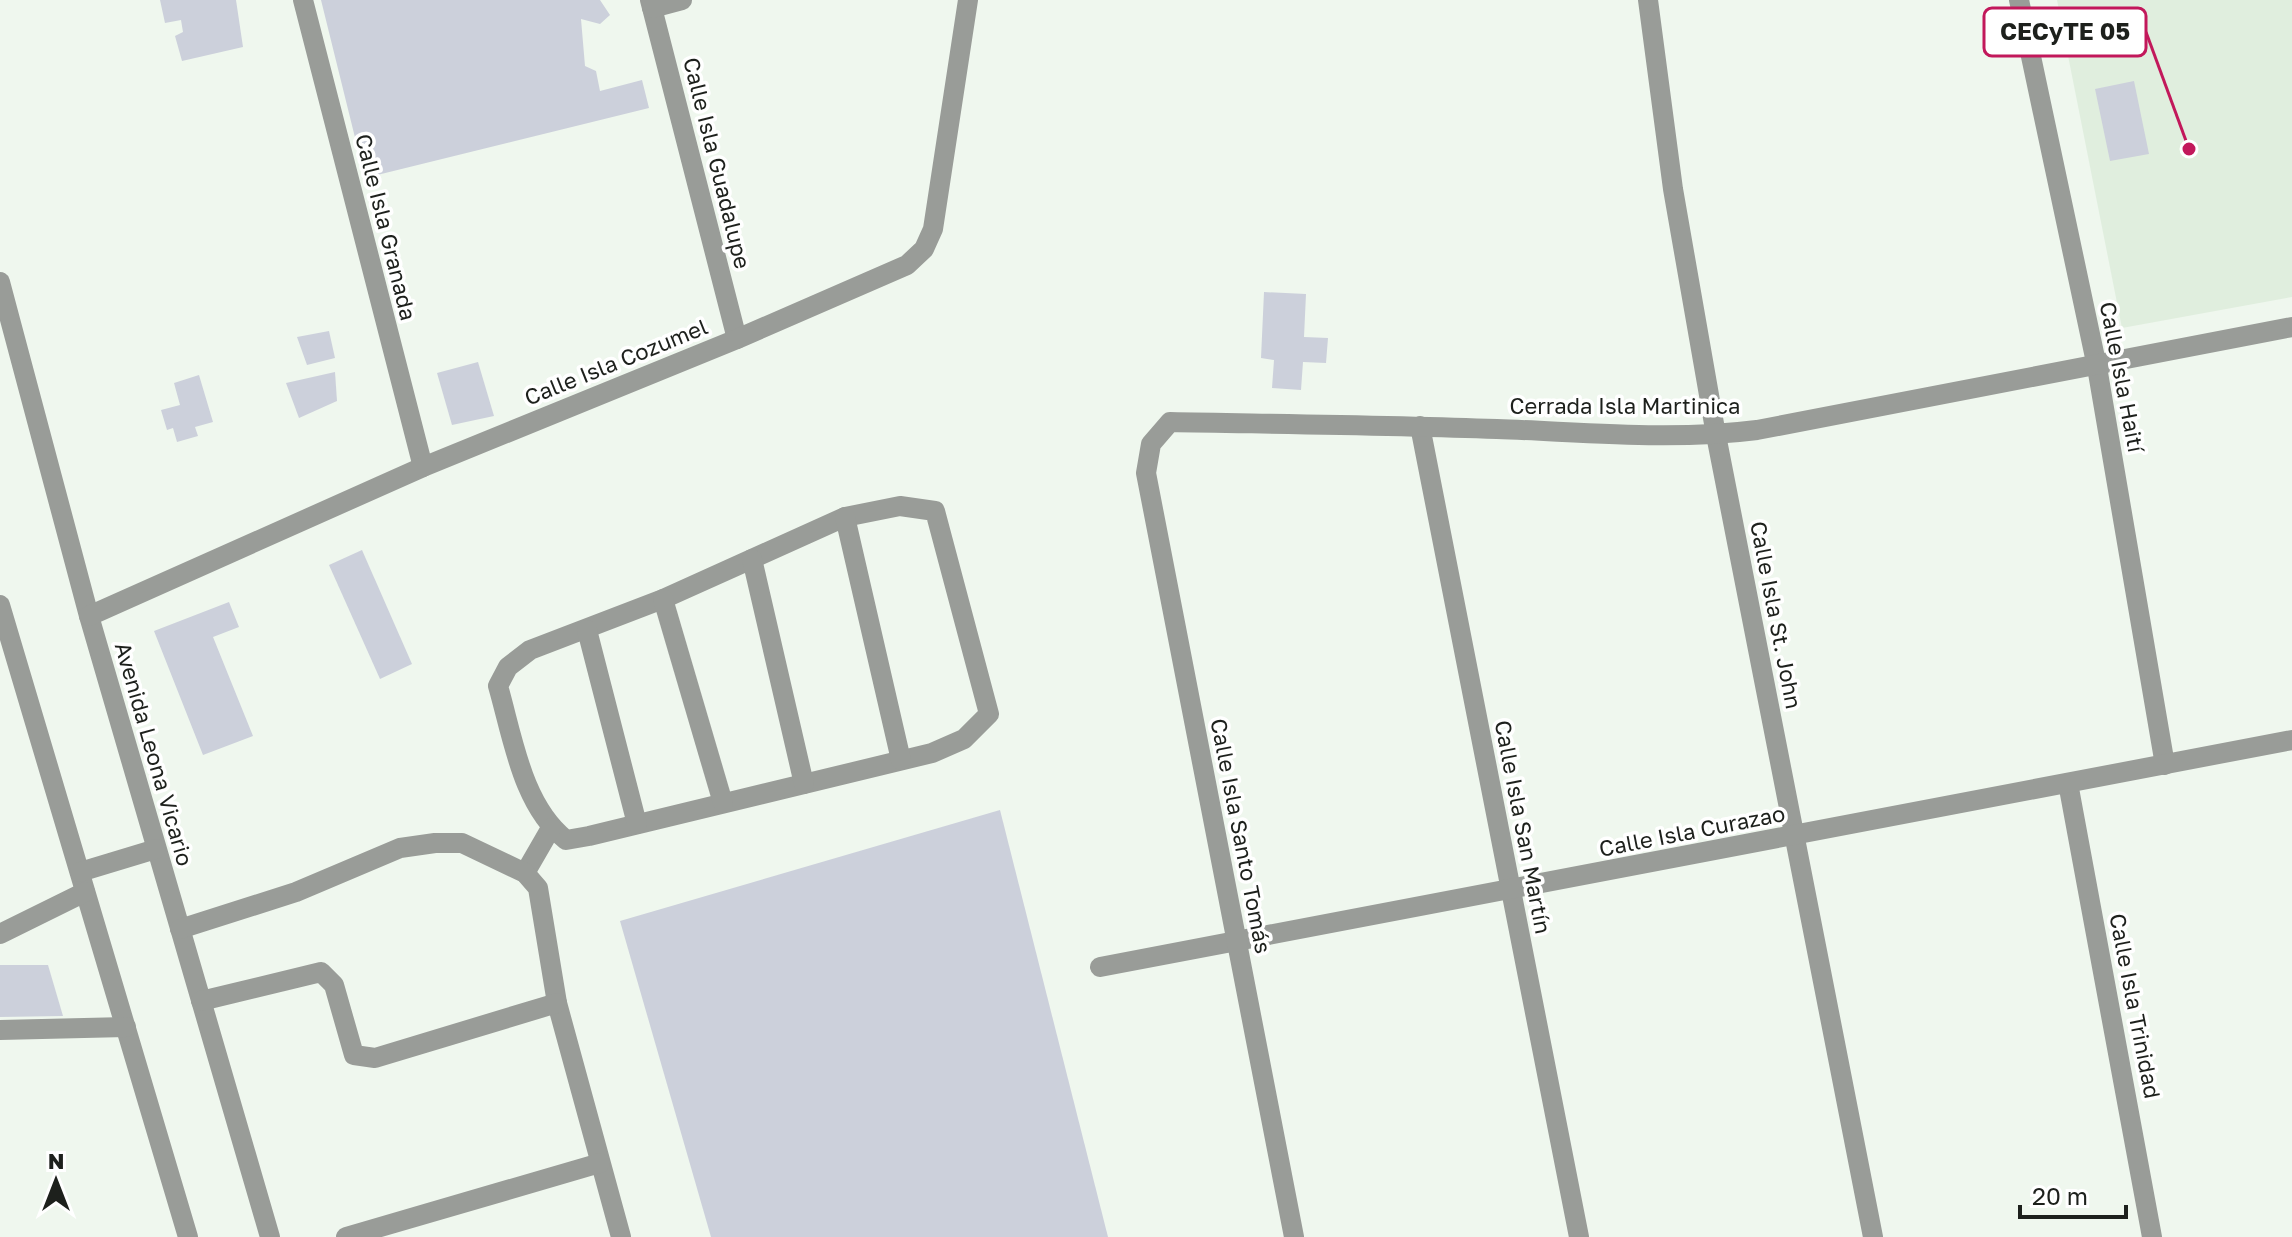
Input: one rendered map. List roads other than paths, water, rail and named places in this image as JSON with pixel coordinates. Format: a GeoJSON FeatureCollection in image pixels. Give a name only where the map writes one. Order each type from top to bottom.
{"type":"FeatureCollection","features":[{"type":"Feature","properties":{"kind":"street","name":"Calle Isla Granada"},"geometry":{"type":"LineString","coordinates":[[303,0],[423,467]]}},
{"type":"Feature","properties":{"kind":"street"},"geometry":{"type":"LineString","coordinates":[[651,4],[682,0]]}},
{"type":"Feature","properties":{"kind":"street","name":"Calle Isla Cozumel"},"geometry":{"type":"LineString","coordinates":[[89,616],[423,467],[737,339],[907,265],[924,249],[933,229],[968,0]]}},
{"type":"Feature","properties":{"kind":"street","name":"Calle Isla St. John"},"geometry":{"type":"LineString","coordinates":[[1648,0],[1673,189],[1716,435],[1873,1237]]}},
{"type":"Feature","properties":{"kind":"street","name":"Calle Isla Haití"},"geometry":{"type":"LineString","coordinates":[[2019,0],[2097,367],[2165,765]]}},
{"type":"Feature","properties":{"kind":"street","name":"Calle Isla Guadalupe"},"geometry":{"type":"LineString","coordinates":[[651,4],[737,339]]}},
{"type":"Feature","properties":{"kind":"street","name":"Avenida Leona Vicario"},"geometry":{"type":"LineString","coordinates":[[0,282],[89,616],[270,1237]]}},
{"type":"Feature","properties":{"kind":"street","name":"Cerrada Isla Martinica"},"geometry":{"type":"LineString","coordinates":[[1151,444],[1170,422],[1716,435],[2097,367],[2292,327]]}},
{"type":"Feature","properties":{"kind":"street","name":"Calle Isla San Martín"},"geometry":{"type":"LineString","coordinates":[[1420,426],[1579,1237]]}},
{"type":"Feature","properties":{"kind":"street","name":"Calle Isla Santo Tomás"},"geometry":{"type":"LineString","coordinates":[[1151,444],[1146,473],[1294,1237]]}},
{"type":"Feature","properties":{"kind":"street"},"geometry":{"type":"LineString","coordinates":[[900,506],[935,511],[989,714],[964,739],[932,753],[566,840],[551,828],[528,789],[498,686],[508,667],[530,650],[663,599],[845,517],[900,506]]}},
{"type":"Feature","properties":{"kind":"street"},"geometry":{"type":"LineString","coordinates":[[845,517],[901,760]]}},
{"type":"Feature","properties":{"kind":"street"},"geometry":{"type":"LineString","coordinates":[[752,559],[804,784]]}},
{"type":"Feature","properties":{"kind":"street"},"geometry":{"type":"LineString","coordinates":[[663,599],[723,803]]}},
{"type":"Feature","properties":{"kind":"street"},"geometry":{"type":"LineString","coordinates":[[0,605],[188,1237]]}},
{"type":"Feature","properties":{"kind":"street"},"geometry":{"type":"LineString","coordinates":[[587,630],[637,824]]}},
{"type":"Feature","properties":{"kind":"street","name":"Calle Isla Curazao"},"geometry":{"type":"LineString","coordinates":[[1100,967],[2292,740]]}},
{"type":"Feature","properties":{"kind":"street","name":"Calle Isla Trinidad"},"geometry":{"type":"LineString","coordinates":[[2068,783],[2152,1237]]}},
{"type":"Feature","properties":{"kind":"street"},"geometry":{"type":"LineString","coordinates":[[525,873],[551,828]]}},
{"type":"Feature","properties":{"kind":"street"},"geometry":{"type":"LineString","coordinates":[[180,929],[296,892],[400,848],[462,843],[525,873],[538,888],[557,1003],[621,1237]]}},
{"type":"Feature","properties":{"kind":"street"},"geometry":{"type":"LineString","coordinates":[[0,934],[82,882],[156,849]]}},
{"type":"Feature","properties":{"kind":"street"},"geometry":{"type":"LineString","coordinates":[[201,1001],[321,972],[334,985],[354,1055],[375,1058],[557,1003]]}},
{"type":"Feature","properties":{"kind":"street"},"geometry":{"type":"LineString","coordinates":[[0,1030],[126,1027]]}},
{"type":"Feature","properties":{"kind":"street"},"geometry":{"type":"LineString","coordinates":[[346,1237],[600,1163]]}},
{"type":"Feature","properties":{"kind":"place","name":"CECyTE 05"},"geometry":{"type":"Point","coordinates":[2189,149]}}]}
